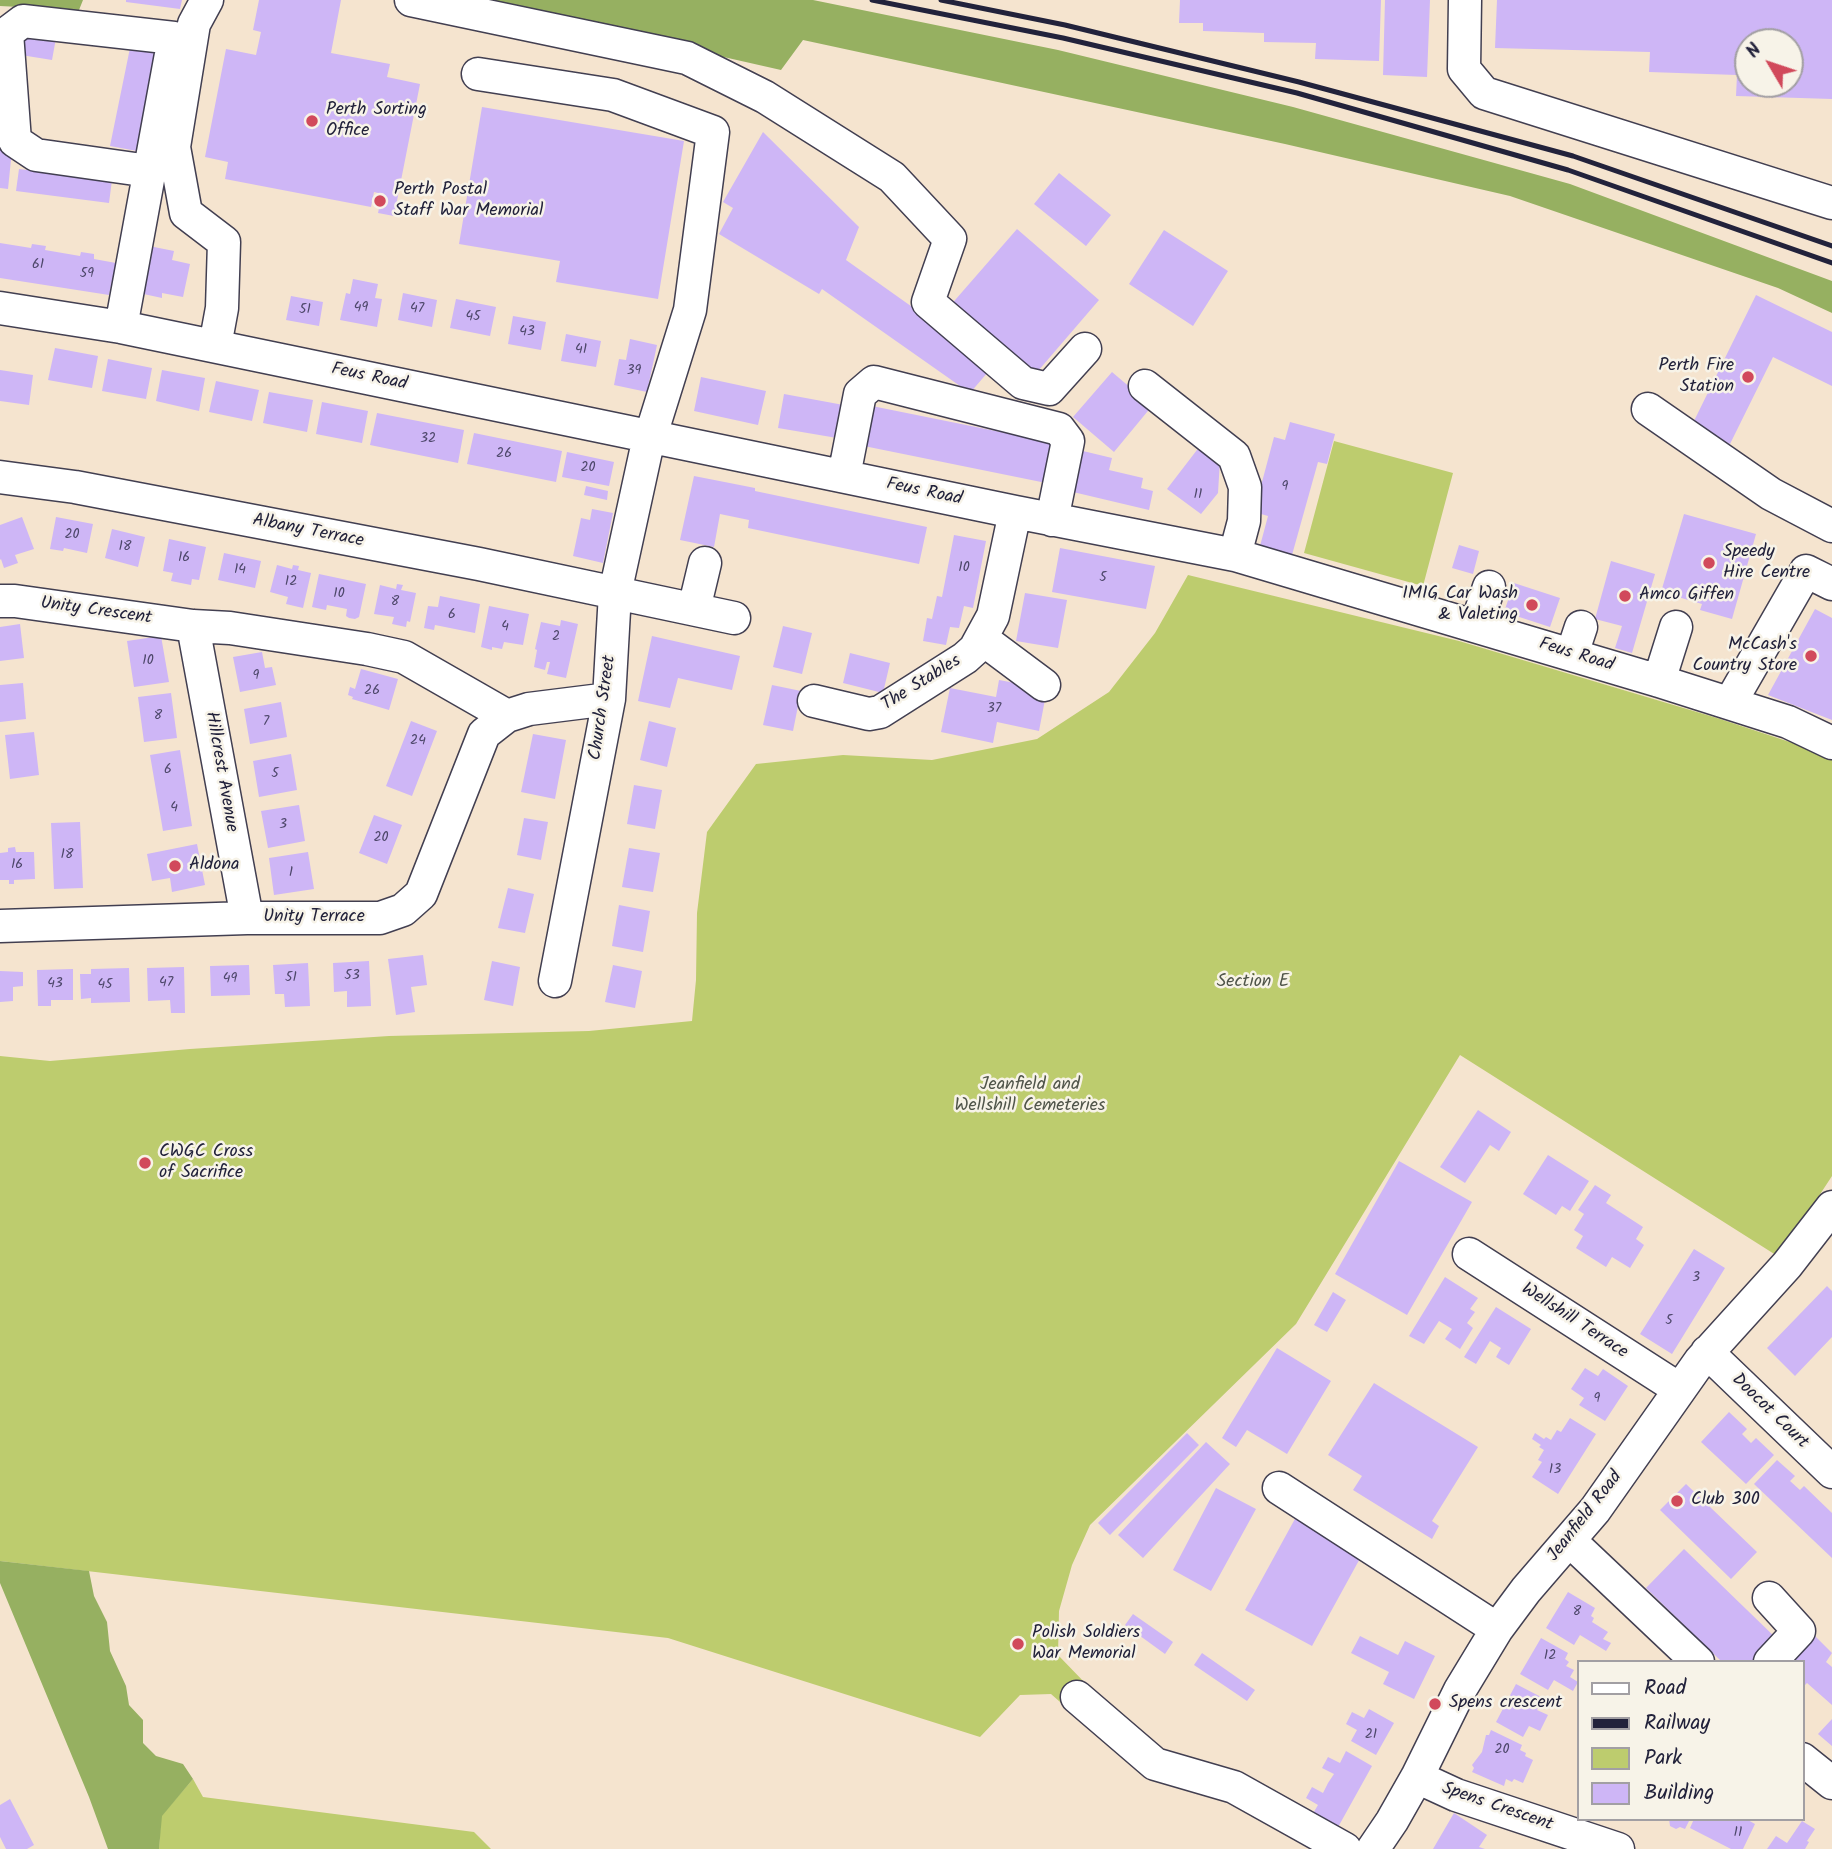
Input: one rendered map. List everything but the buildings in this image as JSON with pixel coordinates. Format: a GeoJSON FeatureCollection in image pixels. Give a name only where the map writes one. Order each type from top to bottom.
{"type":"FeatureCollection","features":[{"type":"Feature","properties":{"kind":"street"},"geometry":{"type":"LineString","coordinates":[[207,0],[194,24],[174,147],[186,213],[224,242],[222,308],[215,346]]}},
{"type":"Feature","properties":{"kind":"street"},"geometry":{"type":"LineString","coordinates":[[411,0],[687,58],[765,97],[892,177],[950,239],[928,303],[1023,383],[1049,389],[1085,349]]}},
{"type":"Feature","properties":{"kind":"street"},"geometry":{"type":"LineString","coordinates":[[1465,0],[1464,69],[1484,93],[1832,203]]}},
{"type":"Feature","properties":{"kind":"street"},"geometry":{"type":"LineString","coordinates":[[121,327],[174,38],[23,21],[6,33],[15,141],[36,155],[149,171]]}},
{"type":"Feature","properties":{"kind":"street","name":"Church Street"},"geometry":{"type":"LineString","coordinates":[[478,74],[613,95],[713,132],[690,310],[650,436],[615,593],[609,699],[555,981]]}},
{"type":"Feature","properties":{"kind":"street","name":"Feus Road"},"geometry":{"type":"LineString","coordinates":[[0,308],[121,327],[1052,520],[1235,555],[1476,626],[1576,640],[1659,681],[1788,722],[1832,743]]}},
{"type":"Feature","properties":{"kind":"street"},"geometry":{"type":"LineString","coordinates":[[844,476],[860,394],[874,382],[1059,429],[1069,441],[1052,520]]}},
{"type":"Feature","properties":{"kind":"street"},"geometry":{"type":"LineString","coordinates":[[1145,386],[1234,456],[1245,487],[1244,522],[1235,555]]}},
{"type":"Feature","properties":{"kind":"street"},"geometry":{"type":"LineString","coordinates":[[1648,409],[1771,494],[1832,526]]}},
{"type":"Feature","properties":{"kind":"street","name":"Albany Terrace"},"geometry":{"type":"LineString","coordinates":[[0,477],[75,487],[479,564],[734,618]]}},
{"type":"Feature","properties":{"kind":"street","name":"The Stables"},"geometry":{"type":"LineString","coordinates":[[814,701],[869,714],[880,712],[975,649],[993,616],[1015,512]]}},
{"type":"Feature","properties":{"kind":"street"},"geometry":{"type":"LineString","coordinates":[[694,609],[705,564]]}},
{"type":"Feature","properties":{"kind":"street"},"geometry":{"type":"LineString","coordinates":[[1730,704],[1806,570],[1832,584]]}},
{"type":"Feature","properties":{"kind":"street"},"geometry":{"type":"LineString","coordinates":[[1476,626],[1489,587]]}},
{"type":"Feature","properties":{"kind":"street","name":"Unity Crescent"},"geometry":{"type":"LineString","coordinates":[[0,601],[192,626]]}},
{"type":"Feature","properties":{"kind":"street"},"geometry":{"type":"LineString","coordinates":[[192,626],[230,628],[404,657],[507,716]]}},
{"type":"Feature","properties":{"kind":"street","name":"Hillcrest Avenue"},"geometry":{"type":"LineString","coordinates":[[192,626],[247,918]]}},
{"type":"Feature","properties":{"kind":"street"},"geometry":{"type":"LineString","coordinates":[[1659,681],[1676,627]]}},
{"type":"Feature","properties":{"kind":"street"},"geometry":{"type":"LineString","coordinates":[[981,638],[1044,685]]}},
{"type":"Feature","properties":{"kind":"street","name":"Unity Terrace"},"geometry":{"type":"LineString","coordinates":[[0,926],[247,918],[380,918],[403,910],[421,894],[484,734],[507,716],[529,709],[609,699]]}},
{"type":"Feature","properties":{"kind":"street","name":"Jeanfield Road"},"geometry":{"type":"LineString","coordinates":[[1373,1849],[1417,1777],[1460,1690],[1497,1629],[1526,1590],[1595,1510],[1707,1352],[1787,1265],[1832,1207]]}},
{"type":"Feature","properties":{"kind":"street","name":"Wellshill Terrace"},"geometry":{"type":"LineString","coordinates":[[1469,1254],[1679,1389]]}},
{"type":"Feature","properties":{"kind":"street","name":"Doocot Court"},"geometry":{"type":"LineString","coordinates":[[1707,1352],[1832,1472]]}},
{"type":"Feature","properties":{"kind":"street"},"geometry":{"type":"LineString","coordinates":[[1279,1488],[1497,1629]]}},
{"type":"Feature","properties":{"kind":"street"},"geometry":{"type":"LineString","coordinates":[[1569,1540],[1696,1660]]}},
{"type":"Feature","properties":{"kind":"street"},"geometry":{"type":"LineString","coordinates":[[1769,1598],[1798,1631],[1772,1660]]}},
{"type":"Feature","properties":{"kind":"street"},"geometry":{"type":"LineString","coordinates":[[1077,1697],[1155,1764],[1234,1787],[1345,1849]]}},
{"type":"Feature","properties":{"kind":"street"},"geometry":{"type":"LineString","coordinates":[[1804,1761],[1832,1783]]}},
{"type":"Feature","properties":{"kind":"street","name":"Spens Crescent"},"geometry":{"type":"LineString","coordinates":[[1417,1777],[1456,1795],[1618,1849]]}},
{"type":"Feature","properties":{"kind":"green space"},"geometry":{"type":"Polygon","coordinates":[[[0,0],[83,0],[79,10],[0,6],[0,0]]]}},
{"type":"Feature","properties":{"kind":"green space"},"geometry":{"type":"Polygon","coordinates":[[[472,0],[813,0],[1058,50],[1293,107],[1570,184],[1832,281],[1832,313],[1778,288],[1510,196],[1285,144],[803,40],[781,70],[472,0]]]}},
{"type":"Feature","properties":{"kind":"green space"},"geometry":{"type":"Polygon","coordinates":[[[1334,441],[1453,473],[1423,586],[1304,553],[1334,441]]]}},
{"type":"Feature","properties":{"kind":"green space","name":"Jeanfield and Wellshill Cemeteries"},"geometry":{"type":"Polygon","coordinates":[[[1188,575],[1459,641],[1717,718],[1832,756],[1832,1176],[1779,1257],[1460,1055],[1296,1324],[1090,1525],[1072,1565],[1059,1611],[1058,1655],[1087,1685],[1068,1709],[1051,1694],[1020,1695],[980,1737],[668,1638],[0,1561],[0,1056],[50,1061],[389,1036],[589,1031],[692,1021],[697,913],[707,832],[756,764],[843,755],[932,760],[1037,739],[1109,692],[1155,633],[1188,575]]]}},
{"type":"Feature","properties":{"kind":"green space"},"geometry":{"type":"Polygon","coordinates":[[[0,1561],[89,1571],[94,1596],[107,1622],[110,1651],[126,1686],[129,1705],[143,1720],[143,1743],[156,1756],[183,1764],[193,1779],[162,1816],[159,1849],[108,1849],[0,1583],[0,1561]]]}},
{"type":"Feature","properties":{"kind":"green space"},"geometry":{"type":"Polygon","coordinates":[[[193,1779],[203,1797],[474,1832],[491,1849],[159,1849],[161,1816],[193,1779]]]}},
{"type":"Feature","properties":{"kind":"railway"},"geometry":{"type":"LineString","coordinates":[[872,0],[1063,38],[1297,93],[1568,170],[1832,263]]}},
{"type":"Feature","properties":{"kind":"railway"},"geometry":{"type":"LineString","coordinates":[[941,0],[1065,25],[1299,82],[1573,156],[1832,246]]}},
{"type":"Feature","properties":{"kind":"place","name":"Perth Sorting Office"},"geometry":{"type":"Point","coordinates":[312,121]}},
{"type":"Feature","properties":{"kind":"place","name":"Perth Postal Staff War Memorial"},"geometry":{"type":"Point","coordinates":[380,201]}},
{"type":"Feature","properties":{"kind":"place","name":"Perth Fire Station"},"geometry":{"type":"Point","coordinates":[1748,377]}},
{"type":"Feature","properties":{"kind":"place","name":"Speedy Hire Centre"},"geometry":{"type":"Point","coordinates":[1709,563]}},
{"type":"Feature","properties":{"kind":"place","name":"Amco Giffen"},"geometry":{"type":"Point","coordinates":[1625,596]}},
{"type":"Feature","properties":{"kind":"place","name":"IMIG Car Wash & Valeting"},"geometry":{"type":"Point","coordinates":[1532,605]}},
{"type":"Feature","properties":{"kind":"place","name":"McCash's Country Store"},"geometry":{"type":"Point","coordinates":[1811,656]}},
{"type":"Feature","properties":{"kind":"place","name":"Aldona"},"geometry":{"type":"Point","coordinates":[175,866]}},
{"type":"Feature","properties":{"kind":"place","name":"CWGC Cross of Sacrifice"},"geometry":{"type":"Point","coordinates":[145,1163]}},
{"type":"Feature","properties":{"kind":"place","name":"Club 300"},"geometry":{"type":"Point","coordinates":[1677,1501]}},
{"type":"Feature","properties":{"kind":"place","name":"Polish Soldiers War Memorial"},"geometry":{"type":"Point","coordinates":[1018,1644]}},
{"type":"Feature","properties":{"kind":"place","name":"Spens crescent"},"geometry":{"type":"Point","coordinates":[1435,1704]}},
{"type":"Feature","properties":{"kind":"park label","name":"Section E"},"geometry":{"type":"Point","coordinates":[1253,983]}}]}
